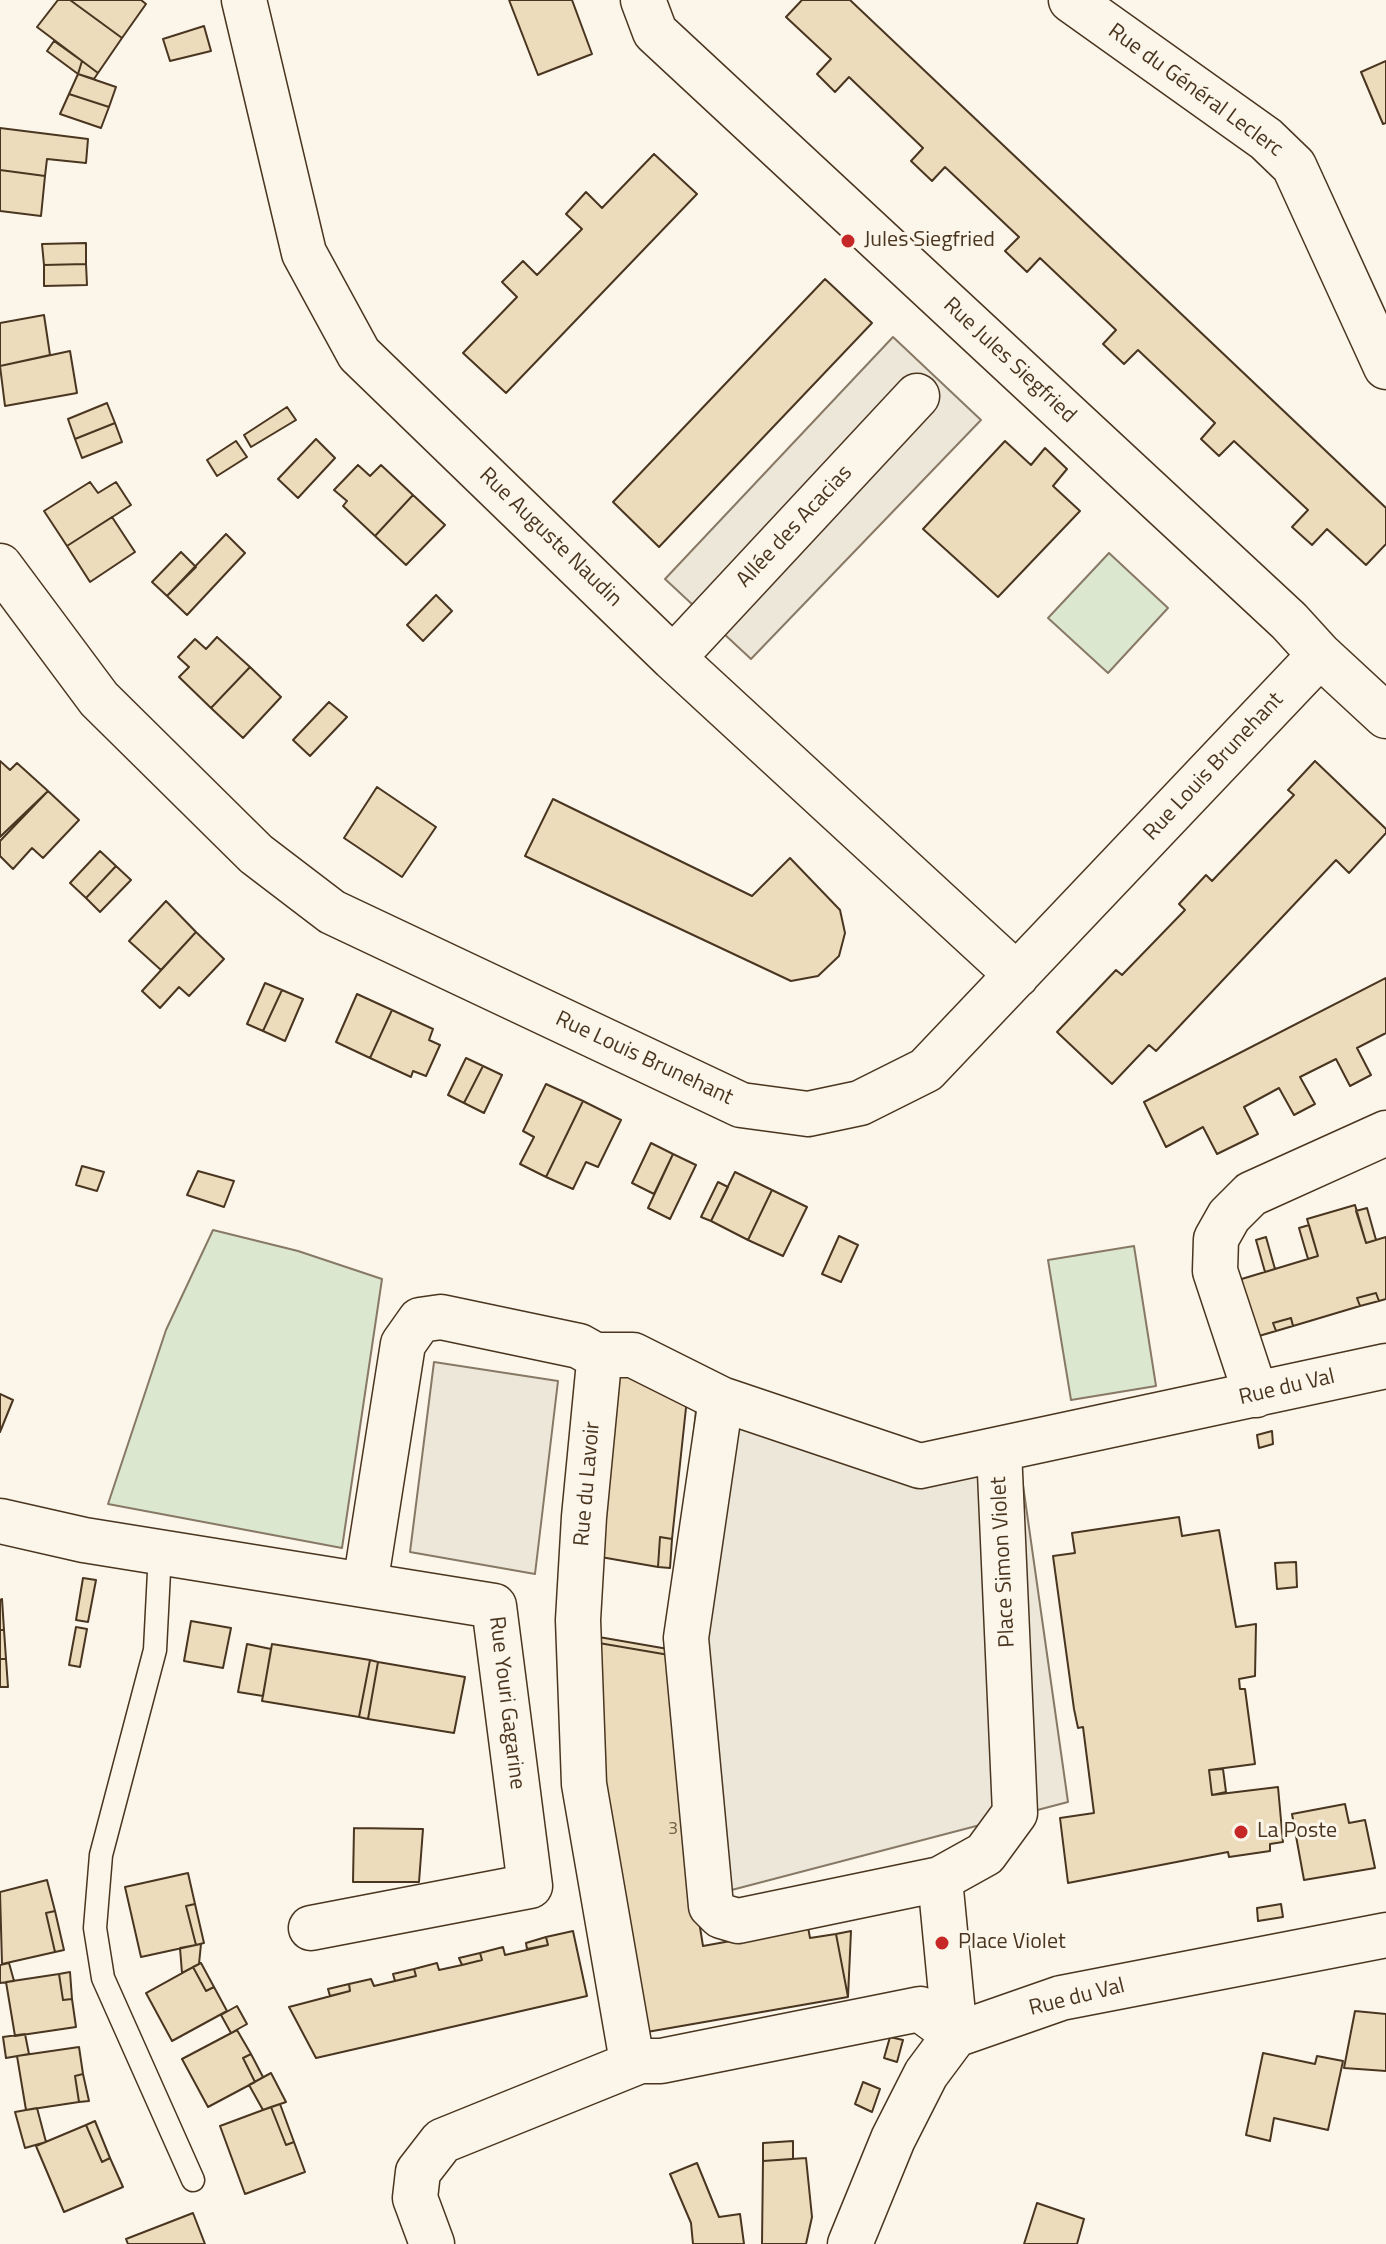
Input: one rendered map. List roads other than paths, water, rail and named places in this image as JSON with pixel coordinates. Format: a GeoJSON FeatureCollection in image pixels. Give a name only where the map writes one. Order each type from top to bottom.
{"type":"FeatureCollection","features":[{"type":"Feature","properties":{"kind":"street","name":"Rue Auguste Naudin"},"geometry":{"type":"LineString","coordinates":[[244,0],[304,253],[359,354],[673,658],[1017,975]]}},
{"type":"Feature","properties":{"kind":"street","name":"Rue Jules Siegfried"},"geometry":{"type":"LineString","coordinates":[[643,0],[655,32],[1267,600],[1386,716]]}},
{"type":"Feature","properties":{"kind":"street","name":"Rue du Général Leclerc"},"geometry":{"type":"LineString","coordinates":[[1071,0],[1266,139],[1294,166],[1386,367]]}},
{"type":"Feature","properties":{"kind":"street","name":"Allée des Acacias"},"geometry":{"type":"LineString","coordinates":[[673,658],[917,396]]}},
{"type":"Feature","properties":{"kind":"street","name":"Rue Louis Brunehant"},"geometry":{"type":"LineString","coordinates":[[0,566],[99,699],[256,854],[332,912],[741,1105],[808,1114],[860,1103],[926,1070],[1320,655]]}},
{"type":"Feature","properties":{"kind":"street"},"geometry":{"type":"LineString","coordinates":[[1256,1395],[1215,1271],[1216,1239],[1229,1216],[1251,1194],[1386,1133]]}},
{"type":"Feature","properties":{"kind":"street"},"geometry":{"type":"LineString","coordinates":[[365,1585],[403,1344],[420,1320],[441,1317],[579,1346],[597,1359]]}},
{"type":"Feature","properties":{"kind":"street","name":"Place Simon Violet"},"geometry":{"type":"LineString","coordinates":[[597,1359],[633,1355],[721,1399],[920,1466],[999,1450],[1015,1813],[985,1854],[940,1879]]}},
{"type":"Feature","properties":{"kind":"street","name":"Rue du Lavoir"},"geometry":{"type":"LineString","coordinates":[[597,1359],[578,1620],[584,1784],[630,2050],[640,2061]]}},
{"type":"Feature","properties":{"kind":"street","name":"Rue du Val"},"geometry":{"type":"LineString","coordinates":[[999,1450],[1386,1366]]}},
{"type":"Feature","properties":{"kind":"street"},"geometry":{"type":"LineString","coordinates":[[721,1399],[686,1638],[711,1906],[721,1916],[738,1921],[940,1879],[955,2035],[926,2074],[893,2139],[850,2244]]}},
{"type":"Feature","properties":{"kind":"street","name":"Rue Youri Gagarine"},"geometry":{"type":"LineString","coordinates":[[0,1521],[84,1540],[494,1606],[530,1886],[311,1928]]}},
{"type":"Feature","properties":{"kind":"street","name":"Rue du Val"},"geometry":{"type":"LineString","coordinates":[[955,2035],[1061,1998],[1386,1935]]}},
{"type":"Feature","properties":{"kind":"street"},"geometry":{"type":"LineString","coordinates":[[432,2244],[415,2198],[418,2172],[442,2141],[640,2061],[661,2061],[920,2009],[955,2035]]}},
{"type":"Feature","properties":{"kind":"lane"},"geometry":{"type":"LineString","coordinates":[[160,1552],[155,1650],[101,1855],[95,1928],[103,1978],[193,2180]]}},
{"type":"Feature","properties":{"kind":"place","name":"Jules Siegfried"},"geometry":{"type":"Point","coordinates":[848,241]}},
{"type":"Feature","properties":{"kind":"place","name":"La Poste"},"geometry":{"type":"Point","coordinates":[1241,1832]}},
{"type":"Feature","properties":{"kind":"place","name":"Place Violet"},"geometry":{"type":"Point","coordinates":[942,1943]}}]}
